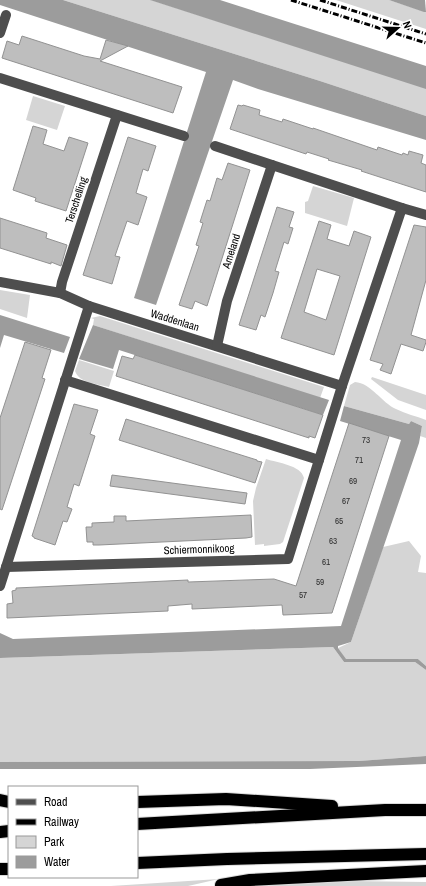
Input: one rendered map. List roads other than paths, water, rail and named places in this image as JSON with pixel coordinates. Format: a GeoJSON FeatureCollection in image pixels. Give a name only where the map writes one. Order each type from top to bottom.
{"type":"FeatureCollection","features":[{"type":"Feature","properties":{"kind":"highway"},"geometry":{"type":"LineString","coordinates":[[138,802],[226,799],[385,810]]}},
{"type":"Feature","properties":{"kind":"highway"},"geometry":{"type":"LineString","coordinates":[[138,824],[385,810],[426,810]]}},
{"type":"Feature","properties":{"kind":"highway"},"geometry":{"type":"LineString","coordinates":[[138,863],[426,854]]}},
{"type":"Feature","properties":{"kind":"highway"},"geometry":{"type":"LineString","coordinates":[[221,885],[250,880],[426,871]]}},
{"type":"Feature","properties":{"kind":"street"},"geometry":{"type":"LineString","coordinates":[[0,33],[6,15]]}},
{"type":"Feature","properties":{"kind":"street"},"geometry":{"type":"LineString","coordinates":[[0,78],[184,136]]}},
{"type":"Feature","properties":{"kind":"street","name":"Terschelling"},"geometry":{"type":"LineString","coordinates":[[60,293],[62,282],[117,115]]}},
{"type":"Feature","properties":{"kind":"street"},"geometry":{"type":"LineString","coordinates":[[216,146],[426,215]]}},
{"type":"Feature","properties":{"kind":"street","name":"Ameland"},"geometry":{"type":"LineString","coordinates":[[217,346],[228,301],[272,165]]}},
{"type":"Feature","properties":{"kind":"street"},"geometry":{"type":"LineString","coordinates":[[342,386],[402,208]]}},
{"type":"Feature","properties":{"kind":"street","name":"Waddenlaan"},"geometry":{"type":"LineString","coordinates":[[0,282],[60,293],[89,306],[342,386]]}},
{"type":"Feature","properties":{"kind":"street"},"geometry":{"type":"LineString","coordinates":[[0,586],[89,306]]}},
{"type":"Feature","properties":{"kind":"street"},"geometry":{"type":"LineString","coordinates":[[65,380],[319,460]]}},
{"type":"Feature","properties":{"kind":"street","name":"Schiermonnikoog"},"geometry":{"type":"LineString","coordinates":[[6,567],[288,559],[342,386]]}},
{"type":"Feature","properties":{"kind":"water"},"geometry":{"type":"Polygon","coordinates":[[[0,0],[63,0],[320,81],[426,116],[426,140],[233,80],[156,305],[134,298],[206,72],[0,5],[0,0]]]}},
{"type":"Feature","properties":{"kind":"water"},"geometry":{"type":"Polygon","coordinates":[[[150,0],[220,0],[426,66],[426,89],[150,0]]]}},
{"type":"Feature","properties":{"kind":"water"},"geometry":{"type":"Polygon","coordinates":[[[389,0],[425,0],[426,12],[424,12],[389,0]]]}},
{"type":"Feature","properties":{"kind":"water"},"geometry":{"type":"Polygon","coordinates":[[[0,315],[70,337],[64,353],[4,335],[0,348],[0,315]]]}},
{"type":"Feature","properties":{"kind":"water"},"geometry":{"type":"Polygon","coordinates":[[[93,325],[329,400],[323,415],[119,350],[113,369],[79,359],[93,325]]]}},
{"type":"Feature","properties":{"kind":"water"},"geometry":{"type":"Polygon","coordinates":[[[344,406],[409,424],[411,421],[422,426],[419,443],[351,642],[338,646],[338,648],[346,659],[418,659],[426,666],[426,670],[415,662],[344,662],[333,647],[0,658],[0,633],[13,639],[341,626],[401,440],[340,421],[344,406]]]}},
{"type":"Feature","properties":{"kind":"water"},"geometry":{"type":"Polygon","coordinates":[[[426,756],[426,764],[310,769],[0,769],[0,762],[359,761],[426,756]]]}},
{"type":"Feature","properties":{"kind":"railway"},"geometry":{"type":"LineString","coordinates":[[291,0],[426,43]]}},
{"type":"Feature","properties":{"kind":"railway"},"geometry":{"type":"LineString","coordinates":[[320,0],[426,34]]}}]}
